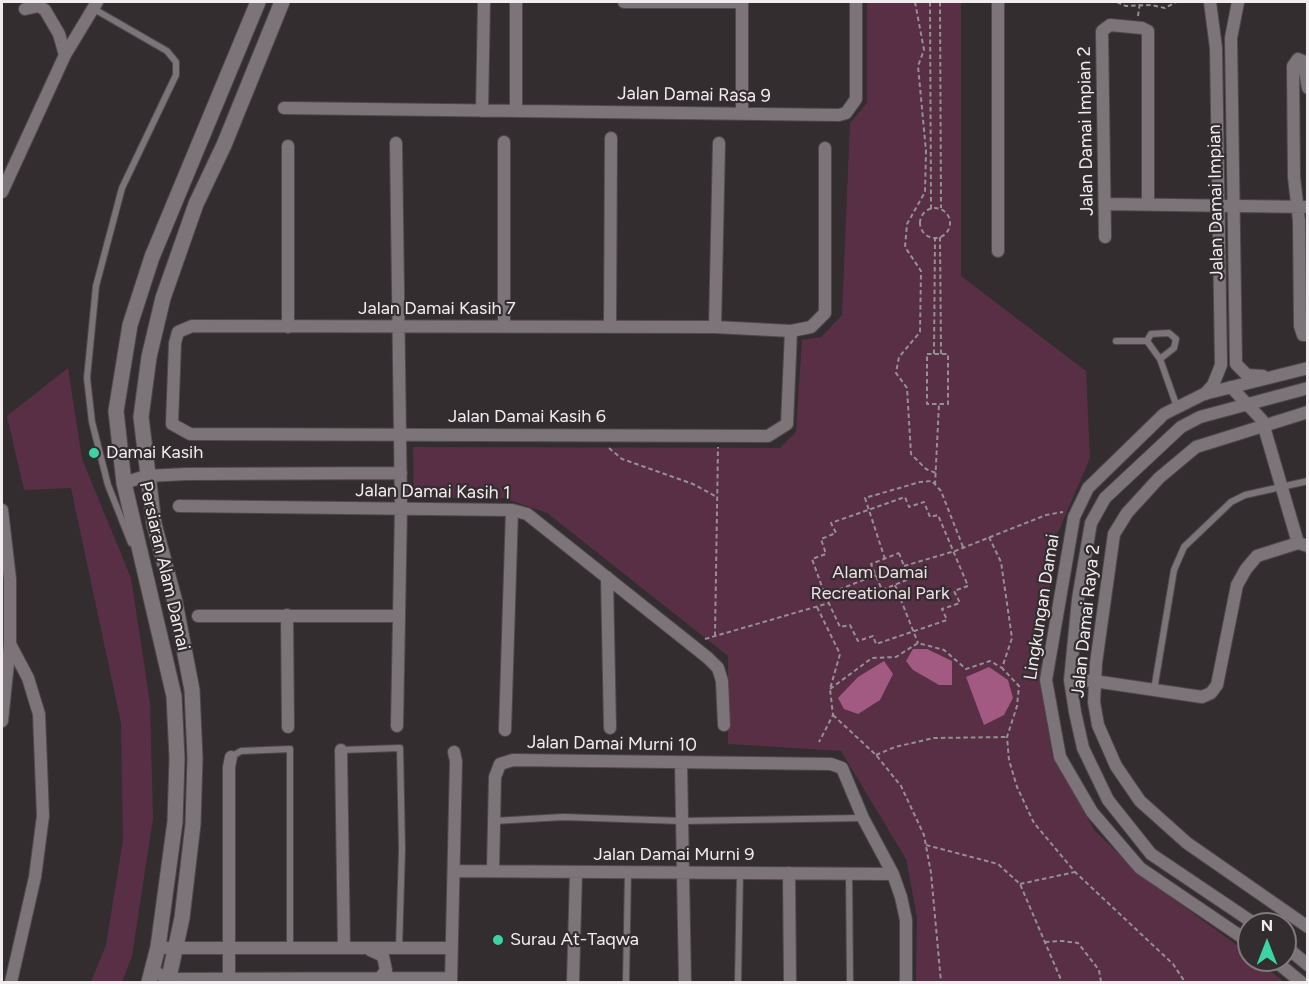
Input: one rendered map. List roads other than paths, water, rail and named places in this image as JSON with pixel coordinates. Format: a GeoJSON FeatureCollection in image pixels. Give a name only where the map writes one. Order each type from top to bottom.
{"type":"FeatureCollection","features":[{"type":"Feature","properties":{"kind":"street","name":"Persiaran Alam Damai"},"geometry":{"type":"LineString","coordinates":[[151,977],[158,947],[175,822],[177,758],[174,696],[124,483],[117,411],[130,325],[152,257],[258,2]]}},
{"type":"Feature","properties":{"kind":"street","name":"Persiaran Alam Damai"},"geometry":{"type":"LineString","coordinates":[[168,981],[176,950],[193,824],[195,758],[192,690],[146,476],[141,417],[149,357],[163,298],[196,204],[224,145],[282,2]]}},
{"type":"Feature","properties":{"kind":"street"},"geometry":{"type":"LineString","coordinates":[[482,111],[484,2]]}},
{"type":"Feature","properties":{"kind":"street"},"geometry":{"type":"LineString","coordinates":[[516,2],[516,111]]}},
{"type":"Feature","properties":{"kind":"street"},"geometry":{"type":"LineString","coordinates":[[624,2],[742,2],[742,113]]}},
{"type":"Feature","properties":{"kind":"street","name":"Jalan Damai Rasa 9"},"geometry":{"type":"LineString","coordinates":[[284,108],[839,115],[852,107],[857,92],[856,2]]}},
{"type":"Feature","properties":{"kind":"street"},"geometry":{"type":"LineString","coordinates":[[998,2],[998,251]]}},
{"type":"Feature","properties":{"kind":"street","name":"Jalan Damai Impian"},"geometry":{"type":"LineString","coordinates":[[1204,394],[1214,385],[1221,365],[1216,48],[1210,2]]}},
{"type":"Feature","properties":{"kind":"street","name":"Jalan Damai Impian"},"geometry":{"type":"LineString","coordinates":[[1238,2],[1231,38],[1236,364],[1247,375],[1271,377]]}},
{"type":"Feature","properties":{"kind":"street"},"geometry":{"type":"LineString","coordinates":[[2,192],[65,55],[95,5]]}},
{"type":"Feature","properties":{"kind":"street"},"geometry":{"type":"LineString","coordinates":[[25,9],[39,6],[45,10],[59,34],[65,55]]}},
{"type":"Feature","properties":{"kind":"street","name":"Jalan Damai Impian 2"},"geometry":{"type":"LineString","coordinates":[[1105,237],[1102,31],[1110,25],[1142,28],[1149,32],[1149,204]]}},
{"type":"Feature","properties":{"kind":"street"},"geometry":{"type":"LineString","coordinates":[[1308,88],[1303,61],[1298,59],[1293,66],[1304,204],[1299,221],[1300,326],[1303,334],[1308,335]]}},
{"type":"Feature","properties":{"kind":"street"},"geometry":{"type":"LineString","coordinates":[[610,327],[611,138]]}},
{"type":"Feature","properties":{"kind":"street"},"geometry":{"type":"LineString","coordinates":[[504,142],[504,326]]}},
{"type":"Feature","properties":{"kind":"street"},"geometry":{"type":"LineString","coordinates":[[396,143],[401,508],[397,616],[397,726]]}},
{"type":"Feature","properties":{"kind":"street"},"geometry":{"type":"LineString","coordinates":[[715,327],[719,143]]}},
{"type":"Feature","properties":{"kind":"street"},"geometry":{"type":"LineString","coordinates":[[288,146],[288,327]]}},
{"type":"Feature","properties":{"kind":"street"},"geometry":{"type":"LineString","coordinates":[[791,331],[811,327],[825,314],[825,148]]}},
{"type":"Feature","properties":{"kind":"street"},"geometry":{"type":"LineString","coordinates":[[1105,204],[1304,204]]}},
{"type":"Feature","properties":{"kind":"street","name":"Jalan Damai Kasih 7"},"geometry":{"type":"LineString","coordinates":[[172,424],[175,343],[178,332],[192,326],[715,327],[791,331]]}},
{"type":"Feature","properties":{"kind":"street","name":"Jalan Damai Kasih 6"},"geometry":{"type":"LineString","coordinates":[[172,424],[190,434],[768,436],[787,424],[791,331]]}},
{"type":"Feature","properties":{"kind":"street","name":"Lingkungan Damai"},"geometry":{"type":"LineString","coordinates":[[1237,934],[1140,867],[1092,812],[1060,757],[1046,680],[1056,609],[1077,510],[1088,488],[1164,414],[1204,394],[1308,368]]}},
{"type":"Feature","properties":{"kind":"street"},"geometry":{"type":"LineString","coordinates":[[1070,680],[1094,681],[1202,697],[1211,693],[1217,685],[1237,585],[1257,556],[1303,545],[1282,488],[1264,425],[1232,387]]}},
{"type":"Feature","properties":{"kind":"street","name":"Lingkungan Damai"},"geometry":{"type":"LineString","coordinates":[[1237,912],[1151,854],[1108,800],[1083,748],[1070,680],[1077,599],[1091,523],[1105,498],[1181,427],[1200,417],[1308,388]]}},
{"type":"Feature","properties":{"kind":"street","name":"Jalan Damai Raya 2"},"geometry":{"type":"LineString","coordinates":[[1308,412],[1196,447],[1159,478],[1127,513],[1114,534],[1094,681],[1094,702],[1098,725],[1116,766],[1140,801],[1187,843],[1308,927]]}},
{"type":"Feature","properties":{"kind":"street"},"geometry":{"type":"LineString","coordinates":[[124,483],[146,476],[400,472]]}},
{"type":"Feature","properties":{"kind":"street","name":"Jalan Damai Kasih 1"},"geometry":{"type":"LineString","coordinates":[[179,506],[512,510],[527,514],[693,645],[718,668],[724,694],[724,725]]}},
{"type":"Feature","properties":{"kind":"street"},"geometry":{"type":"LineString","coordinates":[[2,510],[10,579],[10,644],[2,720]]}},
{"type":"Feature","properties":{"kind":"street"},"geometry":{"type":"LineString","coordinates":[[505,730],[512,510]]}},
{"type":"Feature","properties":{"kind":"street"},"geometry":{"type":"LineString","coordinates":[[607,577],[610,728]]}},
{"type":"Feature","properties":{"kind":"street"},"geometry":{"type":"LineString","coordinates":[[287,615],[288,726]]}},
{"type":"Feature","properties":{"kind":"street"},"geometry":{"type":"LineString","coordinates":[[198,616],[397,616]]}},
{"type":"Feature","properties":{"kind":"street"},"geometry":{"type":"LineString","coordinates":[[10,644],[28,678],[39,714],[42,816],[35,877],[11,982]]}},
{"type":"Feature","properties":{"kind":"street"},"geometry":{"type":"LineString","coordinates":[[341,750],[344,948]]}},
{"type":"Feature","properties":{"kind":"street"},"geometry":{"type":"LineString","coordinates":[[151,977],[168,981],[380,978],[451,980],[454,752]]}},
{"type":"Feature","properties":{"kind":"street"},"geometry":{"type":"LineString","coordinates":[[229,980],[229,768],[231,757]]}},
{"type":"Feature","properties":{"kind":"street","name":"Jalan Damai Murni 10"},"geometry":{"type":"LineString","coordinates":[[493,870],[495,777],[500,764],[513,760],[831,764],[842,768],[863,818]]}},
{"type":"Feature","properties":{"kind":"street"},"geometry":{"type":"LineString","coordinates":[[681,763],[685,982]]}},
{"type":"Feature","properties":{"kind":"street"},"geometry":{"type":"LineString","coordinates":[[863,818],[893,874],[906,920],[906,982]]}},
{"type":"Feature","properties":{"kind":"street","name":"Jalan Damai Murni 9"},"geometry":{"type":"LineString","coordinates":[[454,871],[893,874]]}},
{"type":"Feature","properties":{"kind":"street"},"geometry":{"type":"LineString","coordinates":[[573,982],[576,872]]}},
{"type":"Feature","properties":{"kind":"street"},"geometry":{"type":"LineString","coordinates":[[789,873],[790,982]]}},
{"type":"Feature","properties":{"kind":"street"},"geometry":{"type":"LineString","coordinates":[[158,947],[176,950],[450,948]]}},
{"type":"Feature","properties":{"kind":"street"},"geometry":{"type":"LineString","coordinates":[[366,948],[383,956],[386,970],[380,978]]}},
{"type":"Feature","properties":{"kind":"street"},"geometry":{"type":"LineString","coordinates":[[1289,972],[1301,982]]}},
{"type":"Feature","properties":{"kind":"lane"},"geometry":{"type":"LineString","coordinates":[[95,5],[167,51],[176,62],[176,75],[122,188],[96,286],[87,378],[92,422],[108,485],[149,588]]}},
{"type":"Feature","properties":{"kind":"lane"},"geometry":{"type":"LineString","coordinates":[[1147,341],[1151,334],[1169,333],[1176,339],[1174,348],[1160,359]]}},
{"type":"Feature","properties":{"kind":"lane"},"geometry":{"type":"LineString","coordinates":[[1116,341],[1147,341]]}},
{"type":"Feature","properties":{"kind":"lane"},"geometry":{"type":"LineString","coordinates":[[1147,341],[1160,359],[1178,407]]}},
{"type":"Feature","properties":{"kind":"lane"},"geometry":{"type":"LineString","coordinates":[[1154,690],[1178,555],[1194,535],[1231,502],[1245,495],[1308,481]]}},
{"type":"Feature","properties":{"kind":"lane"},"geometry":{"type":"LineString","coordinates":[[341,750],[400,748],[402,849],[399,948]]}},
{"type":"Feature","properties":{"kind":"lane"},"geometry":{"type":"LineString","coordinates":[[231,757],[242,751],[290,749],[290,948]]}},
{"type":"Feature","properties":{"kind":"lane"},"geometry":{"type":"LineString","coordinates":[[494,821],[563,817],[683,821],[863,818]]}},
{"type":"Feature","properties":{"kind":"lane"},"geometry":{"type":"LineString","coordinates":[[626,982],[628,872]]}},
{"type":"Feature","properties":{"kind":"lane"},"geometry":{"type":"LineString","coordinates":[[738,982],[740,873]]}},
{"type":"Feature","properties":{"kind":"lane"},"geometry":{"type":"LineString","coordinates":[[849,874],[850,982]]}},
{"type":"Feature","properties":{"kind":"place","name":"Damai Kasih"},"geometry":{"type":"Point","coordinates":[94,453]}},
{"type":"Feature","properties":{"kind":"place","name":"Surau At-Taqwa"},"geometry":{"type":"Point","coordinates":[498,940]}},
{"type":"Feature","properties":{"kind":"park label","name":"Alam Damai Recreational Park"},"geometry":{"type":"Point","coordinates":[880,583]}}]}
